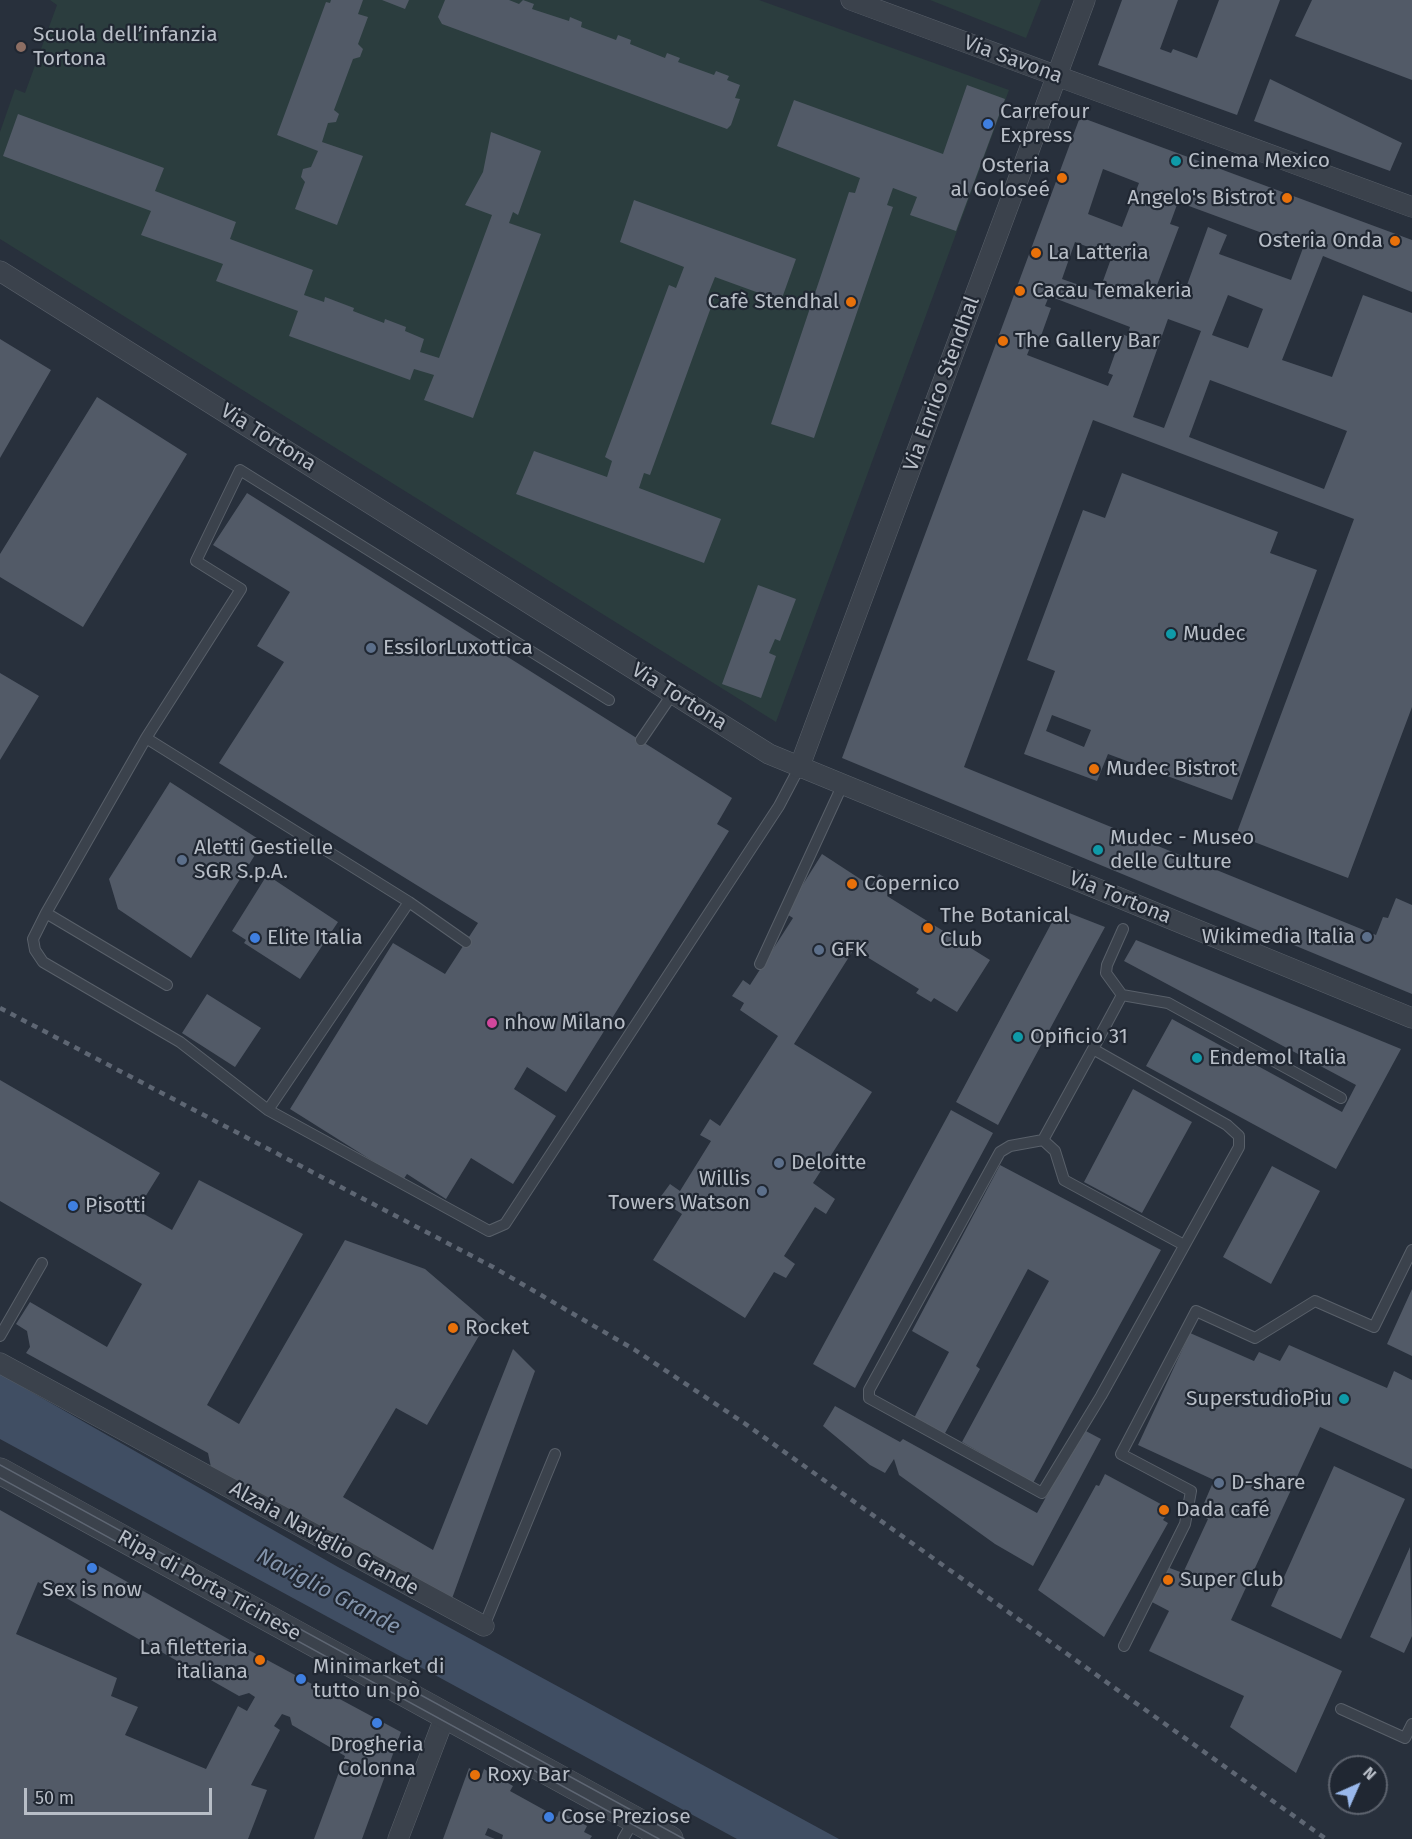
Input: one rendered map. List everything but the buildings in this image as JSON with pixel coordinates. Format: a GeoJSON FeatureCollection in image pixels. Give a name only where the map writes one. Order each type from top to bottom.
{"type":"FeatureCollection","features":[{"type":"Feature","properties":{"kind":"street","name":"Via Savona"},"geometry":{"type":"LineString","coordinates":[[851,0],[1412,207]]}},
{"type":"Feature","properties":{"kind":"street","name":"Via Enrico Stendhal"},"geometry":{"type":"LineString","coordinates":[[799,768],[1085,0]]}},
{"type":"Feature","properties":{"kind":"street","name":"Via Tortona"},"geometry":{"type":"LineString","coordinates":[[0,271],[769,754],[842,786],[946,826],[1412,1018]]}},
{"type":"Feature","properties":{"kind":"street","name":"Alzaia Naviglio Grande"},"geometry":{"type":"LineString","coordinates":[[0,1363],[484,1626]]}},
{"type":"Feature","properties":{"kind":"street","name":"Ripa di Porta Ticinese"},"geometry":{"type":"LineString","coordinates":[[0,1471],[445,1716],[629,1829],[670,1839]]}},
{"type":"Feature","properties":{"kind":"street"},"geometry":{"type":"LineString","coordinates":[[398,1839],[445,1716]]}},
{"type":"Feature","properties":{"kind":"lane"},"geometry":{"type":"LineString","coordinates":[[609,700],[240,470],[196,561],[241,589],[146,738],[46,913],[33,939],[35,950],[43,962],[180,1042],[267,1110],[489,1231],[505,1224],[779,806],[799,768]]}},
{"type":"Feature","properties":{"kind":"lane"},"geometry":{"type":"LineString","coordinates":[[641,740],[673,693]]}},
{"type":"Feature","properties":{"kind":"lane"},"geometry":{"type":"LineString","coordinates":[[146,738],[409,902],[466,942]]}},
{"type":"Feature","properties":{"kind":"lane"},"geometry":{"type":"LineString","coordinates":[[760,964],[842,786]]}},
{"type":"Feature","properties":{"kind":"lane"},"geometry":{"type":"LineString","coordinates":[[267,1110],[409,902]]}},
{"type":"Feature","properties":{"kind":"lane"},"geometry":{"type":"LineString","coordinates":[[46,913],[167,985]]}},
{"type":"Feature","properties":{"kind":"lane"},"geometry":{"type":"LineString","coordinates":[[1124,929],[1107,965],[1106,974],[1122,995],[1168,1003],[1341,1098]]}},
{"type":"Feature","properties":{"kind":"lane"},"geometry":{"type":"LineString","coordinates":[[1043,1140],[1122,995]]}},
{"type":"Feature","properties":{"kind":"lane"},"geometry":{"type":"LineString","coordinates":[[1043,1140],[1010,1146],[1000,1152],[868,1390],[869,1398],[1042,1493],[1101,1396],[1239,1147],[1239,1136],[1227,1125],[1093,1048]]}},
{"type":"Feature","properties":{"kind":"lane"},"geometry":{"type":"LineString","coordinates":[[1043,1140],[1055,1151],[1064,1180],[1184,1245]]}},
{"type":"Feature","properties":{"kind":"lane"},"geometry":{"type":"LineString","coordinates":[[1125,1646],[1185,1524],[1191,1491],[1121,1454],[1196,1311],[1255,1338],[1315,1300],[1374,1327],[1412,1250]]}},
{"type":"Feature","properties":{"kind":"lane"},"geometry":{"type":"LineString","coordinates":[[0,1336],[42,1263]]}},
{"type":"Feature","properties":{"kind":"lane","name":"Alzaia Naviglio Grande"},"geometry":{"type":"LineString","coordinates":[[484,1626],[555,1454]]}},
{"type":"Feature","properties":{"kind":"lane"},"geometry":{"type":"LineString","coordinates":[[1341,1710],[1406,1738],[1412,1724]]}},
{"type":"Feature","properties":{"kind":"shaded area"},"geometry":{"type":"Polygon","coordinates":[[[50,0],[759,0],[1009,90],[776,722],[0,239],[0,132],[15,89],[25,93],[57,5],[50,0]]]}},
{"type":"Feature","properties":{"kind":"shaded area"},"geometry":{"type":"Polygon","coordinates":[[[930,0],[1041,0],[1026,38],[930,0]]]}},
{"type":"Feature","properties":{"kind":"water","name":"Naviglio Grande"},"geometry":{"type":"Polygon","coordinates":[[[0,1374],[338,1567],[839,1839],[737,1839],[0,1439],[0,1374]]]}},
{"type":"Feature","properties":{"kind":"tram line"},"geometry":{"type":"LineString","coordinates":[[0,1465],[684,1839]]}},
{"type":"Feature","properties":{"kind":"tram line"},"geometry":{"type":"LineString","coordinates":[[0,1478],[659,1839]]}},
{"type":"Feature","properties":{"kind":"railway"},"geometry":{"type":"LineString","coordinates":[[0,1008],[493,1267],[635,1350],[744,1423],[1326,1839]]}},
{"type":"Feature","properties":{"kind":"place","name":"Scuola dell’infanzia Tortona"},"geometry":{"type":"Point","coordinates":[21,47]}},
{"type":"Feature","properties":{"kind":"place","name":"Carrefour Express"},"geometry":{"type":"Point","coordinates":[988,124]}},
{"type":"Feature","properties":{"kind":"place","name":"Cinema Mexico"},"geometry":{"type":"Point","coordinates":[1176,161]}},
{"type":"Feature","properties":{"kind":"place","name":"Osteria al Goloseé"},"geometry":{"type":"Point","coordinates":[1062,178]}},
{"type":"Feature","properties":{"kind":"place","name":"Angelo's Bistrot"},"geometry":{"type":"Point","coordinates":[1287,198]}},
{"type":"Feature","properties":{"kind":"place","name":"Osteria Onda"},"geometry":{"type":"Point","coordinates":[1395,241]}},
{"type":"Feature","properties":{"kind":"place","name":"La Latteria"},"geometry":{"type":"Point","coordinates":[1036,253]}},
{"type":"Feature","properties":{"kind":"place","name":"Cacau Temakeria"},"geometry":{"type":"Point","coordinates":[1020,291]}},
{"type":"Feature","properties":{"kind":"place","name":"Cafè Stendhal"},"geometry":{"type":"Point","coordinates":[851,302]}},
{"type":"Feature","properties":{"kind":"place","name":"The Gallery Bar"},"geometry":{"type":"Point","coordinates":[1003,341]}},
{"type":"Feature","properties":{"kind":"place","name":"Mudec"},"geometry":{"type":"Point","coordinates":[1171,634]}},
{"type":"Feature","properties":{"kind":"place","name":"EssilorLuxottica"},"geometry":{"type":"Point","coordinates":[371,648]}},
{"type":"Feature","properties":{"kind":"place","name":"Mudec Bistrot"},"geometry":{"type":"Point","coordinates":[1094,769]}},
{"type":"Feature","properties":{"kind":"place","name":"Mudec - Museo delle Culture"},"geometry":{"type":"Point","coordinates":[1098,850]}},
{"type":"Feature","properties":{"kind":"place","name":"Aletti Gestielle SGR S.p.A."},"geometry":{"type":"Point","coordinates":[182,860]}},
{"type":"Feature","properties":{"kind":"place","name":"Copernico"},"geometry":{"type":"Point","coordinates":[852,884]}},
{"type":"Feature","properties":{"kind":"place","name":"The Botanical Club"},"geometry":{"type":"Point","coordinates":[928,928]}},
{"type":"Feature","properties":{"kind":"place","name":"Wikimedia Italia"},"geometry":{"type":"Point","coordinates":[1367,937]}},
{"type":"Feature","properties":{"kind":"place","name":"Elite Italia"},"geometry":{"type":"Point","coordinates":[255,938]}},
{"type":"Feature","properties":{"kind":"place","name":"GFK"},"geometry":{"type":"Point","coordinates":[819,950]}},
{"type":"Feature","properties":{"kind":"place","name":"nhow Milano"},"geometry":{"type":"Point","coordinates":[492,1023]}},
{"type":"Feature","properties":{"kind":"place","name":"Opificio 31"},"geometry":{"type":"Point","coordinates":[1018,1037]}},
{"type":"Feature","properties":{"kind":"place","name":"Endemol Italia"},"geometry":{"type":"Point","coordinates":[1197,1058]}},
{"type":"Feature","properties":{"kind":"place","name":"Deloitte"},"geometry":{"type":"Point","coordinates":[779,1163]}},
{"type":"Feature","properties":{"kind":"place","name":"Willis Towers Watson"},"geometry":{"type":"Point","coordinates":[762,1191]}},
{"type":"Feature","properties":{"kind":"place","name":"Pisotti"},"geometry":{"type":"Point","coordinates":[73,1206]}},
{"type":"Feature","properties":{"kind":"place","name":"Rocket"},"geometry":{"type":"Point","coordinates":[453,1328]}},
{"type":"Feature","properties":{"kind":"place","name":"SuperstudioPiu"},"geometry":{"type":"Point","coordinates":[1344,1399]}},
{"type":"Feature","properties":{"kind":"place","name":"D-share"},"geometry":{"type":"Point","coordinates":[1219,1483]}},
{"type":"Feature","properties":{"kind":"place","name":"Dada café"},"geometry":{"type":"Point","coordinates":[1164,1510]}},
{"type":"Feature","properties":{"kind":"place","name":"Sex is now"},"geometry":{"type":"Point","coordinates":[92,1568]}},
{"type":"Feature","properties":{"kind":"place","name":"Super Club"},"geometry":{"type":"Point","coordinates":[1168,1580]}},
{"type":"Feature","properties":{"kind":"place","name":"La filetteria italiana"},"geometry":{"type":"Point","coordinates":[260,1660]}},
{"type":"Feature","properties":{"kind":"place","name":"Minimarket di tutto un pò"},"geometry":{"type":"Point","coordinates":[301,1679]}},
{"type":"Feature","properties":{"kind":"place","name":"Drogheria Colonna"},"geometry":{"type":"Point","coordinates":[377,1723]}},
{"type":"Feature","properties":{"kind":"place","name":"Roxy Bar"},"geometry":{"type":"Point","coordinates":[475,1775]}},
{"type":"Feature","properties":{"kind":"place","name":"Cose Preziose"},"geometry":{"type":"Point","coordinates":[549,1817]}}]}
